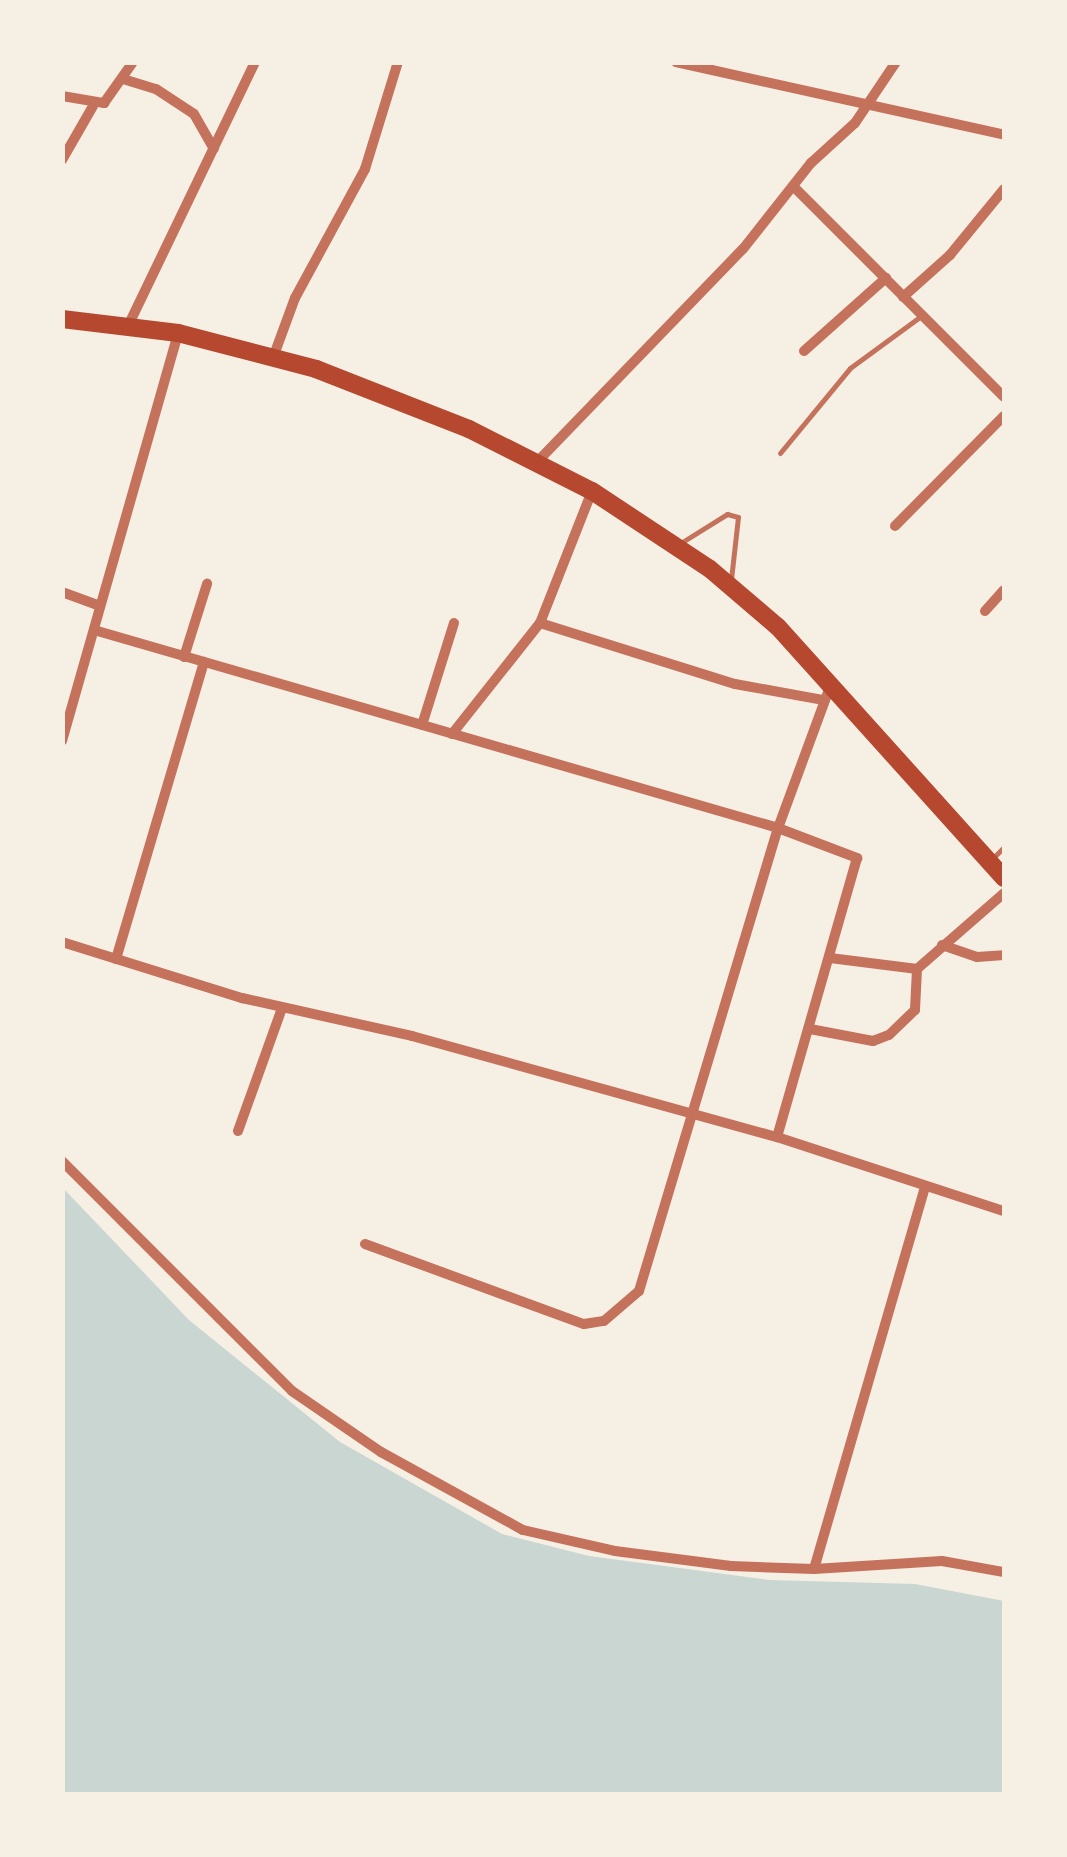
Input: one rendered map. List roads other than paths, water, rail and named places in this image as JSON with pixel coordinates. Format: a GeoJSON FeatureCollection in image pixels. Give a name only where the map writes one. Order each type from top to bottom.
{"type":"FeatureCollection","features":[{"type":"Feature","properties":{"kind":"main road"},"geometry":{"type":"LineString","coordinates":[[62,318],[178,333],[274,355],[402,400],[538,461],[592,491],[732,587],[1004,878]]}},
{"type":"Feature","properties":{"kind":"street"},"geometry":{"type":"LineString","coordinates":[[62,96],[93,106],[104,103],[133,62]]}},
{"type":"Feature","properties":{"kind":"street"},"geometry":{"type":"LineString","coordinates":[[128,326],[255,62]]}},
{"type":"Feature","properties":{"kind":"street"},"geometry":{"type":"LineString","coordinates":[[274,355],[295,298],[365,169],[398,62]]}},
{"type":"Feature","properties":{"kind":"street"},"geometry":{"type":"LineString","coordinates":[[676,62],[1004,134]]}},
{"type":"Feature","properties":{"kind":"street"},"geometry":{"type":"LineString","coordinates":[[538,461],[743,249],[793,186],[868,106],[896,62]]}},
{"type":"Feature","properties":{"kind":"street"},"geometry":{"type":"LineString","coordinates":[[123,79],[156,90],[194,114],[214,149]]}},
{"type":"Feature","properties":{"kind":"street"},"geometry":{"type":"LineString","coordinates":[[62,160],[93,106]]}},
{"type":"Feature","properties":{"kind":"street"},"geometry":{"type":"LineString","coordinates":[[793,186],[1004,396]]}},
{"type":"Feature","properties":{"kind":"street"},"geometry":{"type":"LineString","coordinates":[[903,297],[950,255],[1004,188]]}},
{"type":"Feature","properties":{"kind":"street"},"geometry":{"type":"LineString","coordinates":[[804,351],[886,278]]}},
{"type":"Feature","properties":{"kind":"street"},"geometry":{"type":"LineString","coordinates":[[62,740],[178,333]]}},
{"type":"Feature","properties":{"kind":"street"},"geometry":{"type":"LineString","coordinates":[[895,526],[1004,416]]}},
{"type":"Feature","properties":{"kind":"street"},"geometry":{"type":"LineString","coordinates":[[452,734],[540,622],[592,491]]}},
{"type":"Feature","properties":{"kind":"street"},"geometry":{"type":"LineString","coordinates":[[184,657],[207,584]]}},
{"type":"Feature","properties":{"kind":"street"},"geometry":{"type":"LineString","coordinates":[[985,610],[1004,590]]}},
{"type":"Feature","properties":{"kind":"street"},"geometry":{"type":"LineString","coordinates":[[62,592],[100,606]]}},
{"type":"Feature","properties":{"kind":"street"},"geometry":{"type":"LineString","coordinates":[[365,1244],[584,1324],[604,1321],[640,1291],[778,828],[827,692],[734,684],[540,622]]}},
{"type":"Feature","properties":{"kind":"street"},"geometry":{"type":"LineString","coordinates":[[422,725],[454,623]]}},
{"type":"Feature","properties":{"kind":"street"},"geometry":{"type":"LineString","coordinates":[[94,630],[778,828],[856,858],[777,1137]]}},
{"type":"Feature","properties":{"kind":"street"},"geometry":{"type":"LineString","coordinates":[[116,959],[204,662]]}},
{"type":"Feature","properties":{"kind":"street"},"geometry":{"type":"LineString","coordinates":[[810,1029],[873,1041],[889,1036],[915,1010],[917,968],[1004,893]]}},
{"type":"Feature","properties":{"kind":"street"},"geometry":{"type":"LineString","coordinates":[[62,942],[282,1008],[412,1036],[694,1113],[1004,1210]]}},
{"type":"Feature","properties":{"kind":"street"},"geometry":{"type":"LineString","coordinates":[[942,945],[977,957],[1004,955]]}},
{"type":"Feature","properties":{"kind":"street"},"geometry":{"type":"LineString","coordinates":[[830,958],[917,968]]}},
{"type":"Feature","properties":{"kind":"street"},"geometry":{"type":"LineString","coordinates":[[238,1131],[282,1008]]}},
{"type":"Feature","properties":{"kind":"street"},"geometry":{"type":"LineString","coordinates":[[62,1160],[292,1391],[488,1514],[523,1530],[615,1551],[814,1569],[942,1561],[1004,1572]]}},
{"type":"Feature","properties":{"kind":"street"},"geometry":{"type":"LineString","coordinates":[[814,1569],[925,1187]]}},
{"type":"Feature","properties":{"kind":"lane"},"geometry":{"type":"LineString","coordinates":[[780,453],[850,368],[921,316]]}},
{"type":"Feature","properties":{"kind":"lane"},"geometry":{"type":"LineString","coordinates":[[676,545],[727,514],[738,517],[729,566],[732,587]]}},
{"type":"Feature","properties":{"kind":"lane"},"geometry":{"type":"LineString","coordinates":[[989,863],[1004,847]]}}]}
